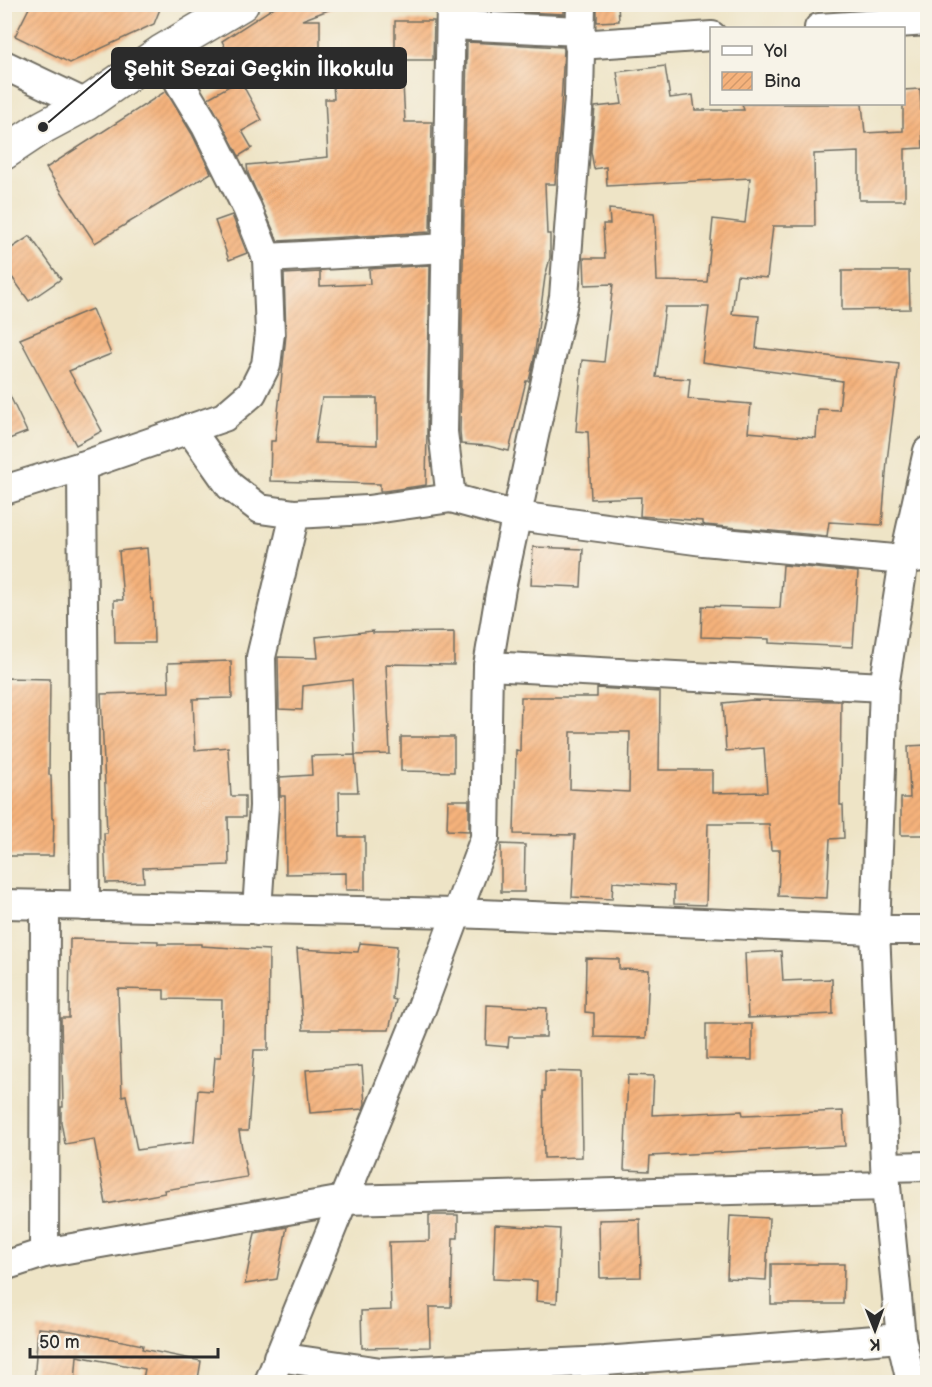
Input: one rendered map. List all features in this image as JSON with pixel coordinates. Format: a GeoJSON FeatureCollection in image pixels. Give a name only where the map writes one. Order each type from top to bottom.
{"type":"FeatureCollection","features":[{"type":"Feature","properties":{"kind":"main road"},"geometry":{"type":"LineString","coordinates":[[4,153],[43,127],[86,104],[230,7]]}},
{"type":"Feature","properties":{"kind":"street"},"geometry":{"type":"LineString","coordinates":[[451,498],[443,432],[451,15],[710,36]]}},
{"type":"Feature","properties":{"kind":"street"},"geometry":{"type":"LineString","coordinates":[[834,27],[927,21]]}},
{"type":"Feature","properties":{"kind":"street"},"geometry":{"type":"LineString","coordinates":[[580,27],[579,97],[564,297],[501,588],[488,666],[484,838],[420,1012],[273,1370],[381,1372],[605,1361],[901,1338]]}},
{"type":"Feature","properties":{"kind":"street"},"geometry":{"type":"LineString","coordinates":[[4,490],[224,417],[252,393],[266,365],[270,333],[267,258],[247,208],[206,126],[161,52]]}},
{"type":"Feature","properties":{"kind":"street"},"geometry":{"type":"LineString","coordinates":[[4,65],[86,104]]}},
{"type":"Feature","properties":{"kind":"street"},"geometry":{"type":"LineString","coordinates":[[267,258],[447,248]]}},
{"type":"Feature","properties":{"kind":"street"},"geometry":{"type":"LineString","coordinates":[[189,428],[230,486],[260,509],[294,514],[368,510],[451,498],[518,516],[703,541],[916,558]]}},
{"type":"Feature","properties":{"kind":"street"},"geometry":{"type":"LineString","coordinates":[[910,1383],[901,1338],[886,1177],[875,930],[884,687],[916,558],[927,451]]}},
{"type":"Feature","properties":{"kind":"street"},"geometry":{"type":"LineString","coordinates":[[82,466],[85,906]]}},
{"type":"Feature","properties":{"kind":"street"},"geometry":{"type":"LineString","coordinates":[[257,910],[264,806],[261,657],[294,514]]}},
{"type":"Feature","properties":{"kind":"street"},"geometry":{"type":"LineString","coordinates":[[488,666],[884,687]]}},
{"type":"Feature","properties":{"kind":"street"},"geometry":{"type":"LineString","coordinates":[[4,904],[456,913],[875,930],[927,930]]}},
{"type":"Feature","properties":{"kind":"street"},"geometry":{"type":"LineString","coordinates":[[44,1253],[45,905]]}},
{"type":"Feature","properties":{"kind":"street"},"geometry":{"type":"LineString","coordinates":[[4,1266],[44,1253],[344,1200],[886,1177],[927,1166]]}},
{"type":"Feature","properties":{"kind":"building"},"geometry":{"type":"Polygon","coordinates":[[[31,4],[162,4],[154,24],[70,63],[15,36],[31,4]]]}},
{"type":"Feature","properties":{"kind":"building"},"geometry":{"type":"Polygon","coordinates":[[[279,4],[339,4],[339,6],[302,20],[320,20],[320,48],[267,68],[245,82],[224,51],[226,49],[222,41],[279,4]]]}},
{"type":"Feature","properties":{"kind":"building"},"geometry":{"type":"Polygon","coordinates":[[[467,4],[564,4],[564,14],[467,9],[467,4]]]}},
{"type":"Feature","properties":{"kind":"building"},"geometry":{"type":"Polygon","coordinates":[[[597,4],[618,4],[619,21],[597,22],[597,4]]]}},
{"type":"Feature","properties":{"kind":"building"},"geometry":{"type":"Polygon","coordinates":[[[395,21],[434,21],[433,60],[395,60],[395,21]]]}},
{"type":"Feature","properties":{"kind":"building"},"geometry":{"type":"Polygon","coordinates":[[[467,42],[563,47],[564,49],[555,184],[545,184],[550,258],[545,277],[534,359],[529,381],[526,381],[509,451],[488,446],[461,444],[467,42]]]}},
{"type":"Feature","properties":{"kind":"building"},"geometry":{"type":"Polygon","coordinates":[[[402,64],[405,122],[432,122],[430,232],[278,241],[248,173],[247,165],[328,157],[325,99],[334,99],[332,67],[402,64]]]}},
{"type":"Feature","properties":{"kind":"building"},"geometry":{"type":"Polygon","coordinates":[[[665,66],[670,98],[693,95],[695,110],[744,110],[742,105],[862,105],[865,133],[903,131],[905,90],[920,89],[923,148],[905,149],[905,200],[859,200],[859,152],[814,154],[815,226],[773,226],[767,278],[737,275],[732,314],[759,316],[756,348],[899,364],[882,525],[829,522],[827,536],[705,525],[703,521],[640,516],[641,497],[591,499],[588,432],[576,431],[582,360],[604,362],[613,284],[585,285],[584,258],[605,258],[603,224],[610,224],[609,209],[654,213],[657,281],[707,282],[713,219],[745,223],[750,178],[607,186],[606,167],[594,169],[591,151],[595,107],[622,104],[617,72],[665,66]],[[665,307],[656,377],[690,379],[688,399],[751,404],[748,432],[816,438],[818,409],[839,410],[842,381],[702,362],[709,307],[665,307]]]}},
{"type":"Feature","properties":{"kind":"building"},"geometry":{"type":"Polygon","coordinates":[[[240,80],[262,120],[242,131],[252,148],[239,156],[208,98],[240,80]]]}},
{"type":"Feature","properties":{"kind":"building"},"geometry":{"type":"Polygon","coordinates":[[[166,91],[192,134],[211,173],[95,243],[46,168],[166,91]]]}},
{"type":"Feature","properties":{"kind":"building"},"geometry":{"type":"Polygon","coordinates":[[[232,215],[247,253],[229,260],[215,221],[232,215]]]}},
{"type":"Feature","properties":{"kind":"building"},"geometry":{"type":"Polygon","coordinates":[[[30,236],[61,279],[29,301],[4,266],[4,253],[30,236]]]}},
{"type":"Feature","properties":{"kind":"building"},"geometry":{"type":"Polygon","coordinates":[[[430,265],[426,485],[380,491],[380,484],[270,481],[271,441],[275,441],[286,335],[284,274],[320,272],[320,286],[370,284],[369,269],[430,265]],[[322,398],[315,443],[377,445],[377,398],[322,398]]]}},
{"type":"Feature","properties":{"kind":"building"},"geometry":{"type":"Polygon","coordinates":[[[842,271],[909,271],[910,309],[842,310],[842,271]]]}},
{"type":"Feature","properties":{"kind":"building"},"geometry":{"type":"Polygon","coordinates":[[[92,309],[111,354],[69,371],[102,431],[76,445],[20,339],[92,309]]]}},
{"type":"Feature","properties":{"kind":"building"},"geometry":{"type":"Polygon","coordinates":[[[4,383],[27,432],[4,441],[4,383]]]}},
{"type":"Feature","properties":{"kind":"building"},"geometry":{"type":"Polygon","coordinates":[[[533,547],[583,549],[581,587],[531,585],[533,547]]]}},
{"type":"Feature","properties":{"kind":"building"},"geometry":{"type":"Polygon","coordinates":[[[147,548],[151,599],[153,599],[154,643],[115,643],[114,600],[123,600],[119,551],[147,548]]]}},
{"type":"Feature","properties":{"kind":"building"},"geometry":{"type":"Polygon","coordinates":[[[783,565],[858,572],[853,647],[769,643],[769,639],[701,637],[702,606],[780,608],[783,565]]]}},
{"type":"Feature","properties":{"kind":"building"},"geometry":{"type":"Polygon","coordinates":[[[373,631],[373,633],[454,632],[454,665],[386,664],[390,754],[355,755],[352,680],[303,686],[302,710],[279,709],[278,657],[318,658],[316,637],[373,631]]]}},
{"type":"Feature","properties":{"kind":"building"},"geometry":{"type":"Polygon","coordinates":[[[231,661],[232,698],[193,699],[195,750],[228,747],[231,796],[245,796],[245,817],[228,817],[229,865],[143,868],[144,882],[106,883],[104,833],[107,833],[101,694],[169,692],[168,663],[231,661]]]}},
{"type":"Feature","properties":{"kind":"building"},"geometry":{"type":"Polygon","coordinates":[[[4,678],[50,679],[49,775],[51,775],[52,818],[54,818],[53,856],[4,856],[4,678]]]}},
{"type":"Feature","properties":{"kind":"building"},"geometry":{"type":"Polygon","coordinates":[[[597,688],[660,692],[659,770],[712,770],[712,793],[767,792],[764,748],[726,751],[723,703],[752,700],[841,701],[840,805],[843,805],[844,838],[830,839],[827,898],[778,896],[780,850],[771,850],[769,824],[708,824],[706,905],[674,904],[674,886],[613,882],[612,899],[572,897],[575,835],[514,834],[516,750],[520,751],[521,697],[597,697],[597,688]],[[571,732],[570,789],[629,792],[630,732],[571,732]]]}},
{"type":"Feature","properties":{"kind":"building"},"geometry":{"type":"Polygon","coordinates":[[[401,737],[454,737],[454,772],[401,771],[401,737]]]}},
{"type":"Feature","properties":{"kind":"building"},"geometry":{"type":"Polygon","coordinates":[[[927,745],[927,835],[901,835],[901,798],[910,798],[908,746],[927,745]]]}},
{"type":"Feature","properties":{"kind":"building"},"geometry":{"type":"Polygon","coordinates":[[[355,755],[358,792],[339,792],[340,837],[365,837],[365,890],[346,890],[346,873],[286,874],[285,796],[280,796],[280,777],[312,775],[311,756],[355,755]]]}},
{"type":"Feature","properties":{"kind":"building"},"geometry":{"type":"Polygon","coordinates":[[[448,800],[469,800],[469,831],[447,830],[448,800]]]}},
{"type":"Feature","properties":{"kind":"building"},"geometry":{"type":"Polygon","coordinates":[[[501,844],[525,845],[524,892],[501,892],[501,844]]]}},
{"type":"Feature","properties":{"kind":"building"},"geometry":{"type":"Polygon","coordinates":[[[70,939],[158,941],[158,944],[201,944],[201,946],[269,950],[268,1050],[254,1050],[248,1131],[239,1131],[247,1177],[164,1190],[165,1193],[106,1204],[94,1139],[65,1144],[61,1122],[61,1107],[63,1107],[61,1018],[69,1018],[70,939]],[[118,989],[122,1096],[126,1095],[137,1150],[194,1142],[198,1090],[212,1091],[215,1057],[221,1057],[222,1000],[164,999],[164,990],[118,989]]]}},
{"type":"Feature","properties":{"kind":"building"},"geometry":{"type":"Polygon","coordinates":[[[360,943],[397,946],[392,999],[396,1000],[389,1030],[303,1030],[297,949],[358,952],[360,943]]]}},
{"type":"Feature","properties":{"kind":"building"},"geometry":{"type":"Polygon","coordinates":[[[781,951],[783,981],[832,979],[833,1014],[748,1018],[745,953],[781,951]]]}},
{"type":"Feature","properties":{"kind":"building"},"geometry":{"type":"Polygon","coordinates":[[[586,958],[619,959],[619,969],[649,970],[646,1038],[594,1037],[594,1013],[585,1012],[586,958]]]}},
{"type":"Feature","properties":{"kind":"building"},"geometry":{"type":"Polygon","coordinates":[[[487,1005],[547,1008],[546,1037],[509,1037],[508,1047],[486,1045],[487,1005]]]}},
{"type":"Feature","properties":{"kind":"building"},"geometry":{"type":"Polygon","coordinates":[[[706,1024],[752,1024],[752,1060],[706,1059],[706,1024]]]}},
{"type":"Feature","properties":{"kind":"building"},"geometry":{"type":"Polygon","coordinates":[[[362,1066],[365,1104],[363,1109],[310,1113],[306,1070],[362,1066]]]}},
{"type":"Feature","properties":{"kind":"building"},"geometry":{"type":"Polygon","coordinates":[[[545,1071],[581,1072],[582,1157],[544,1158],[545,1071]]]}},
{"type":"Feature","properties":{"kind":"building"},"geometry":{"type":"Polygon","coordinates":[[[628,1075],[654,1076],[652,1115],[742,1111],[743,1115],[843,1111],[845,1146],[650,1156],[649,1171],[624,1170],[628,1075]]]}},
{"type":"Feature","properties":{"kind":"building"},"geometry":{"type":"Polygon","coordinates":[[[429,1215],[458,1215],[458,1238],[453,1238],[451,1307],[429,1307],[430,1347],[362,1348],[361,1311],[391,1310],[389,1242],[429,1241],[429,1215]]]}},
{"type":"Feature","properties":{"kind":"building"},"geometry":{"type":"Polygon","coordinates":[[[730,1216],[769,1218],[766,1280],[727,1278],[730,1216]]]}},
{"type":"Feature","properties":{"kind":"building"},"geometry":{"type":"Polygon","coordinates":[[[640,1219],[641,1277],[600,1278],[599,1220],[640,1219]]]}},
{"type":"Feature","properties":{"kind":"building"},"geometry":{"type":"Polygon","coordinates":[[[495,1225],[560,1229],[557,1303],[536,1301],[537,1281],[493,1279],[495,1225]]]}},
{"type":"Feature","properties":{"kind":"building"},"geometry":{"type":"Polygon","coordinates":[[[287,1227],[277,1279],[245,1284],[255,1233],[287,1227]]]}},
{"type":"Feature","properties":{"kind":"building"},"geometry":{"type":"Polygon","coordinates":[[[771,1264],[844,1264],[843,1304],[771,1304],[771,1264]]]}},
{"type":"Feature","properties":{"kind":"building"},"geometry":{"type":"Polygon","coordinates":[[[38,1328],[71,1331],[143,1345],[142,1349],[201,1361],[198,1379],[188,1377],[187,1383],[142,1383],[145,1369],[77,1356],[75,1383],[34,1383],[38,1328]]]}},
{"type":"Feature","properties":{"kind":"place","name":"Şehit Sezai Geçkin İlkokulu"},"geometry":{"type":"Point","coordinates":[43,127]}}]}
